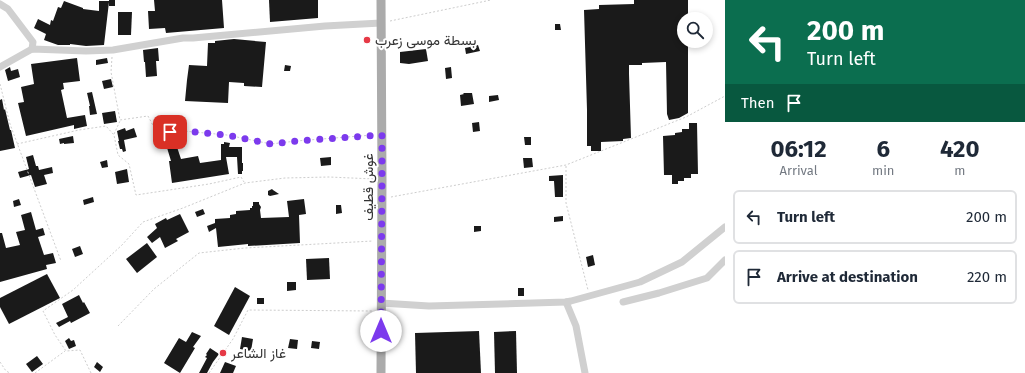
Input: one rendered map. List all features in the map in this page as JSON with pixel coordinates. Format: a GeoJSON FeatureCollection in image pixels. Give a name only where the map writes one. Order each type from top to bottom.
{"type":"FeatureCollection","features":[{"type":"Feature","properties":{"kind":"main road","name":"غوش قطيف"},"geometry":{"type":"LineString","coordinates":[[381,0],[382,373]]}},
{"type":"Feature","properties":{"kind":"street"},"geometry":{"type":"LineString","coordinates":[[0,4],[8,9],[33,42],[32,49]]}},
{"type":"Feature","properties":{"kind":"street"},"geometry":{"type":"LineString","coordinates":[[0,67],[32,49],[86,51],[113,50],[183,38],[325,26],[381,23]]}},
{"type":"Feature","properties":{"kind":"street"},"geometry":{"type":"LineString","coordinates":[[381,307],[566,302],[640,282],[682,262],[725,227]]}},
{"type":"Feature","properties":{"kind":"street"},"geometry":{"type":"LineString","coordinates":[[624,302],[707,278],[725,260]]}},
{"type":"Feature","properties":{"kind":"street"},"geometry":{"type":"LineString","coordinates":[[566,302],[576,326],[585,373]]}},
{"type":"Feature","properties":{"kind":"path"},"geometry":{"type":"LineString","coordinates":[[381,23],[491,0]]}},
{"type":"Feature","properties":{"kind":"path"},"geometry":{"type":"LineString","coordinates":[[113,50],[111,72],[120,120],[114,135]]}},
{"type":"Feature","properties":{"kind":"path"},"geometry":{"type":"LineString","coordinates":[[0,84],[10,124],[61,261]]}},
{"type":"Feature","properties":{"kind":"path"},"geometry":{"type":"LineString","coordinates":[[382,199],[566,165],[686,117],[725,96]]}},
{"type":"Feature","properties":{"kind":"path"},"geometry":{"type":"LineString","coordinates":[[120,120],[148,116],[157,133],[183,131],[227,135],[271,144],[382,135]]}},
{"type":"Feature","properties":{"kind":"path"},"geometry":{"type":"LineString","coordinates":[[17,144],[79,130],[106,126],[114,135],[118,154],[129,164],[136,195],[209,184],[241,177],[245,183]]}},
{"type":"Feature","properties":{"kind":"path"},"geometry":{"type":"LineString","coordinates":[[566,165],[566,203],[589,296]]}},
{"type":"Feature","properties":{"kind":"path"},"geometry":{"type":"LineString","coordinates":[[66,350],[55,335],[43,311],[73,290],[122,245],[143,222],[183,208],[245,183],[286,178],[328,177],[382,179]]}},
{"type":"Feature","properties":{"kind":"path"},"geometry":{"type":"LineString","coordinates":[[118,326],[154,289],[200,253],[244,248],[382,240]]}},
{"type":"Feature","properties":{"kind":"path"},"geometry":{"type":"LineString","coordinates":[[209,373],[233,339],[248,310],[381,307]]}},
{"type":"Feature","properties":{"kind":"path"},"geometry":{"type":"LineString","coordinates":[[35,373],[66,350],[80,350],[92,373]]}},
{"type":"Feature","properties":{"kind":"path"},"geometry":{"type":"LineString","coordinates":[[0,362],[6,371],[10,373]]}},
{"type":"Feature","properties":{"kind":"building"},"geometry":{"type":"Polygon","coordinates":[[[115,0],[115,6],[109,6],[109,2],[104,45],[58,45],[44,40],[46,34],[34,28],[38,19],[50,25],[58,7],[61,8],[64,1],[83,9],[99,11],[99,1],[115,0]]]}},
{"type":"Feature","properties":{"kind":"building"},"geometry":{"type":"Polygon","coordinates":[[[154,0],[222,0],[224,28],[166,33],[165,28],[149,29],[148,11],[155,11],[154,0]]]}},
{"type":"Feature","properties":{"kind":"building"},"geometry":{"type":"Polygon","coordinates":[[[269,0],[318,0],[318,18],[270,22],[269,0]]]}},
{"type":"Feature","properties":{"kind":"building"},"geometry":{"type":"Polygon","coordinates":[[[634,0],[688,0],[688,12],[677,12],[677,48],[688,48],[688,113],[679,118],[669,120],[667,114],[666,62],[629,65],[631,138],[623,139],[623,141],[601,142],[601,151],[591,151],[591,146],[587,146],[584,10],[599,9],[599,5],[634,4],[634,0]]]}},
{"type":"Feature","properties":{"kind":"building"},"geometry":{"type":"Polygon","coordinates":[[[118,12],[132,12],[131,35],[118,35],[118,12]]]}},
{"type":"Feature","properties":{"kind":"building"},"geometry":{"type":"Polygon","coordinates":[[[555,24],[560,24],[561,30],[555,30],[555,24]]]}},
{"type":"Feature","properties":{"kind":"building"},"geometry":{"type":"Polygon","coordinates":[[[234,39],[266,42],[262,87],[244,86],[244,83],[229,82],[228,103],[185,101],[189,65],[207,66],[208,43],[234,39]]]}},
{"type":"Feature","properties":{"kind":"building"},"geometry":{"type":"Polygon","coordinates":[[[474,43],[475,46],[478,45],[480,51],[466,54],[465,48],[470,47],[469,44],[474,43]]]}},
{"type":"Feature","properties":{"kind":"building"},"geometry":{"type":"Polygon","coordinates":[[[158,48],[159,61],[156,61],[157,76],[146,77],[143,50],[158,48]]]}},
{"type":"Feature","properties":{"kind":"building"},"geometry":{"type":"Polygon","coordinates":[[[426,49],[428,61],[409,64],[400,63],[400,52],[426,49]]]}},
{"type":"Feature","properties":{"kind":"building"},"geometry":{"type":"Polygon","coordinates":[[[77,58],[80,81],[63,83],[64,89],[61,90],[67,118],[85,115],[87,126],[74,129],[74,125],[26,136],[18,103],[24,102],[21,87],[34,84],[31,64],[77,58]]]}},
{"type":"Feature","properties":{"kind":"building"},"geometry":{"type":"Polygon","coordinates":[[[107,58],[108,63],[96,65],[96,60],[107,58]]]}},
{"type":"Feature","properties":{"kind":"building"},"geometry":{"type":"Polygon","coordinates":[[[285,65],[291,66],[290,71],[284,71],[285,65]]]}},
{"type":"Feature","properties":{"kind":"building"},"geometry":{"type":"Polygon","coordinates":[[[10,67],[11,71],[18,69],[20,77],[8,81],[5,70],[10,67]]]}},
{"type":"Feature","properties":{"kind":"building"},"geometry":{"type":"Polygon","coordinates":[[[451,67],[452,78],[446,79],[445,68],[451,67]]]}},
{"type":"Feature","properties":{"kind":"building"},"geometry":{"type":"Polygon","coordinates":[[[111,79],[113,87],[104,89],[102,81],[111,79]]]}},
{"type":"Feature","properties":{"kind":"building"},"geometry":{"type":"Polygon","coordinates":[[[92,92],[97,114],[90,115],[90,106],[87,93],[92,92]]]}},
{"type":"Feature","properties":{"kind":"building"},"geometry":{"type":"Polygon","coordinates":[[[463,93],[472,93],[474,104],[461,106],[460,95],[464,94],[463,93]]]}},
{"type":"Feature","properties":{"kind":"building"},"geometry":{"type":"Polygon","coordinates":[[[498,95],[499,100],[489,102],[489,96],[498,95]]]}},
{"type":"Feature","properties":{"kind":"building"},"geometry":{"type":"Polygon","coordinates":[[[2,99],[15,148],[0,151],[0,100],[2,99]]]}},
{"type":"Feature","properties":{"kind":"building"},"geometry":{"type":"Polygon","coordinates":[[[115,111],[117,122],[104,124],[102,113],[115,111]]]}},
{"type":"Feature","properties":{"kind":"building"},"geometry":{"type":"Polygon","coordinates":[[[479,122],[480,131],[473,132],[472,123],[479,122]]]}},
{"type":"Feature","properties":{"kind":"building"},"geometry":{"type":"Polygon","coordinates":[[[689,123],[697,123],[698,174],[691,174],[691,178],[684,178],[684,181],[678,181],[678,184],[672,184],[672,175],[664,175],[663,136],[675,135],[675,133],[682,132],[682,129],[689,129],[689,123]]]}},
{"type":"Feature","properties":{"kind":"building"},"geometry":{"type":"Polygon","coordinates":[[[125,128],[126,131],[134,128],[137,137],[124,140],[126,151],[123,152],[122,149],[120,149],[117,131],[125,128]]]}},
{"type":"Feature","properties":{"kind":"building"},"geometry":{"type":"Polygon","coordinates":[[[73,136],[74,143],[60,144],[59,139],[73,136]]]}},
{"type":"Feature","properties":{"kind":"building"},"geometry":{"type":"Polygon","coordinates":[[[524,137],[531,137],[531,145],[525,145],[524,137]]]}},
{"type":"Feature","properties":{"kind":"building"},"geometry":{"type":"Polygon","coordinates":[[[174,138],[181,159],[198,156],[200,163],[221,160],[221,144],[224,144],[224,142],[230,143],[229,147],[242,147],[242,174],[238,174],[237,157],[226,157],[229,174],[172,183],[169,161],[171,161],[165,141],[174,138]]]}},
{"type":"Feature","properties":{"kind":"building"},"geometry":{"type":"Polygon","coordinates":[[[33,155],[36,166],[38,166],[39,170],[52,167],[53,173],[44,175],[47,184],[35,187],[31,175],[20,178],[18,172],[29,169],[26,157],[33,155]]]}},
{"type":"Feature","properties":{"kind":"building"},"geometry":{"type":"Polygon","coordinates":[[[331,157],[331,165],[321,166],[320,158],[331,157]]]}},
{"type":"Feature","properties":{"kind":"building"},"geometry":{"type":"Polygon","coordinates":[[[523,158],[532,158],[533,167],[524,168],[523,158]]]}},
{"type":"Feature","properties":{"kind":"building"},"geometry":{"type":"Polygon","coordinates":[[[107,160],[108,167],[102,168],[100,162],[107,160]]]}},
{"type":"Feature","properties":{"kind":"building"},"geometry":{"type":"Polygon","coordinates":[[[127,169],[129,182],[117,184],[115,172],[127,169]]]}},
{"type":"Feature","properties":{"kind":"building"},"geometry":{"type":"Polygon","coordinates":[[[563,175],[563,197],[555,197],[554,181],[549,181],[549,176],[563,175]]]}},
{"type":"Feature","properties":{"kind":"building"},"geometry":{"type":"Polygon","coordinates":[[[272,189],[279,194],[268,195],[268,191],[272,189]]]}},
{"type":"Feature","properties":{"kind":"building"},"geometry":{"type":"Polygon","coordinates":[[[93,197],[94,202],[84,205],[83,200],[93,197]]]}},
{"type":"Feature","properties":{"kind":"building"},"geometry":{"type":"Polygon","coordinates":[[[19,199],[21,205],[14,207],[13,201],[19,199]]]}},
{"type":"Feature","properties":{"kind":"building"},"geometry":{"type":"Polygon","coordinates":[[[304,199],[306,214],[299,215],[300,243],[248,246],[248,244],[218,247],[216,228],[209,232],[207,226],[215,223],[215,219],[230,218],[230,215],[236,214],[236,211],[250,210],[253,206],[253,202],[259,202],[261,207],[261,218],[289,217],[287,201],[304,199]]]}},
{"type":"Feature","properties":{"kind":"building"},"geometry":{"type":"Polygon","coordinates":[[[336,205],[341,205],[342,213],[336,214],[336,205]]]}},
{"type":"Feature","properties":{"kind":"building"},"geometry":{"type":"Polygon","coordinates":[[[203,209],[205,214],[197,217],[195,212],[203,209]]]}},
{"type":"Feature","properties":{"kind":"building"},"geometry":{"type":"Polygon","coordinates":[[[31,212],[36,230],[43,228],[45,235],[38,237],[44,255],[53,253],[56,263],[46,265],[47,269],[0,282],[0,233],[2,233],[6,248],[20,245],[16,232],[25,230],[21,215],[31,212]]]}},
{"type":"Feature","properties":{"kind":"building"},"geometry":{"type":"Polygon","coordinates":[[[180,214],[189,232],[176,239],[178,241],[165,248],[160,237],[152,243],[147,237],[157,228],[155,224],[166,218],[167,220],[180,214]]]}},
{"type":"Feature","properties":{"kind":"building"},"geometry":{"type":"Polygon","coordinates":[[[563,216],[563,221],[554,222],[554,217],[563,216]]]}},
{"type":"Feature","properties":{"kind":"building"},"geometry":{"type":"Polygon","coordinates":[[[474,226],[481,226],[481,231],[474,232],[474,226]]]}},
{"type":"Feature","properties":{"kind":"building"},"geometry":{"type":"Polygon","coordinates":[[[147,243],[157,257],[137,273],[126,259],[147,243]]]}},
{"type":"Feature","properties":{"kind":"building"},"geometry":{"type":"Polygon","coordinates":[[[80,246],[83,254],[75,257],[72,249],[80,246]]]}},
{"type":"Feature","properties":{"kind":"building"},"geometry":{"type":"Polygon","coordinates":[[[593,255],[595,265],[588,267],[586,257],[593,255]]]}},
{"type":"Feature","properties":{"kind":"building"},"geometry":{"type":"Polygon","coordinates":[[[329,258],[330,279],[307,280],[306,259],[329,258]]]}},
{"type":"Feature","properties":{"kind":"building"},"geometry":{"type":"Polygon","coordinates":[[[47,274],[60,298],[9,324],[0,307],[0,298],[47,274]]]}},
{"type":"Feature","properties":{"kind":"building"},"geometry":{"type":"Polygon","coordinates":[[[287,282],[296,282],[296,290],[287,291],[287,282]]]}},
{"type":"Feature","properties":{"kind":"building"},"geometry":{"type":"Polygon","coordinates":[[[235,287],[250,296],[229,335],[214,326],[235,287]]]}},
{"type":"Feature","properties":{"kind":"building"},"geometry":{"type":"Polygon","coordinates":[[[518,288],[524,288],[524,296],[518,296],[518,288]]]}},
{"type":"Feature","properties":{"kind":"building"},"geometry":{"type":"Polygon","coordinates":[[[79,295],[90,313],[71,323],[70,321],[59,327],[56,323],[68,317],[62,304],[79,295]]]}},
{"type":"Feature","properties":{"kind":"building"},"geometry":{"type":"Polygon","coordinates":[[[257,298],[264,298],[264,304],[257,304],[257,298]]]}},
{"type":"Feature","properties":{"kind":"building"},"geometry":{"type":"Polygon","coordinates":[[[363,323],[371,324],[370,336],[363,335],[363,323]]]}},
{"type":"Feature","properties":{"kind":"building"},"geometry":{"type":"Polygon","coordinates":[[[479,331],[481,373],[416,373],[415,333],[479,331]]]}},
{"type":"Feature","properties":{"kind":"building"},"geometry":{"type":"Polygon","coordinates":[[[516,331],[517,373],[495,373],[494,332],[516,331]]]}},
{"type":"Feature","properties":{"kind":"building"},"geometry":{"type":"Polygon","coordinates":[[[192,332],[201,336],[193,347],[195,348],[180,373],[164,363],[179,338],[186,342],[192,332]]]}},
{"type":"Feature","properties":{"kind":"building"},"geometry":{"type":"Polygon","coordinates":[[[242,337],[253,339],[251,351],[240,349],[242,337]]]}},
{"type":"Feature","properties":{"kind":"building"},"geometry":{"type":"Polygon","coordinates":[[[69,338],[71,341],[74,340],[76,346],[69,349],[65,341],[69,338]]]}},
{"type":"Feature","properties":{"kind":"building"},"geometry":{"type":"Polygon","coordinates":[[[290,339],[298,340],[297,349],[288,348],[290,339]]]}},
{"type":"Feature","properties":{"kind":"building"},"geometry":{"type":"Polygon","coordinates":[[[312,341],[320,342],[319,349],[311,348],[312,341]]]}},
{"type":"Feature","properties":{"kind":"building"},"geometry":{"type":"Polygon","coordinates":[[[210,348],[219,354],[207,373],[199,373],[207,358],[205,357],[210,348]]]}},
{"type":"Feature","properties":{"kind":"building"},"geometry":{"type":"Polygon","coordinates":[[[37,356],[43,364],[32,372],[26,364],[37,356]]]}},
{"type":"Feature","properties":{"kind":"building"},"geometry":{"type":"Polygon","coordinates":[[[97,362],[103,367],[100,372],[94,367],[97,362]]]}},
{"type":"Feature","properties":{"kind":"building"},"geometry":{"type":"Polygon","coordinates":[[[225,362],[236,366],[233,373],[220,373],[225,362]]]}},
{"type":"Feature","properties":{"kind":"place","name":"بسطة موسى زعرب"},"geometry":{"type":"Point","coordinates":[367,40]}},
{"type":"Feature","properties":{"kind":"place","name":"غاز الشاعر"},"geometry":{"type":"Point","coordinates":[223,353]}},
{"type":"Feature","properties":{"kind":"route"},"geometry":{"type":"LineString","coordinates":[[170,132],[183,131],[227,135],[271,144],[304,140],[382,135],[381,331]]}}]}
